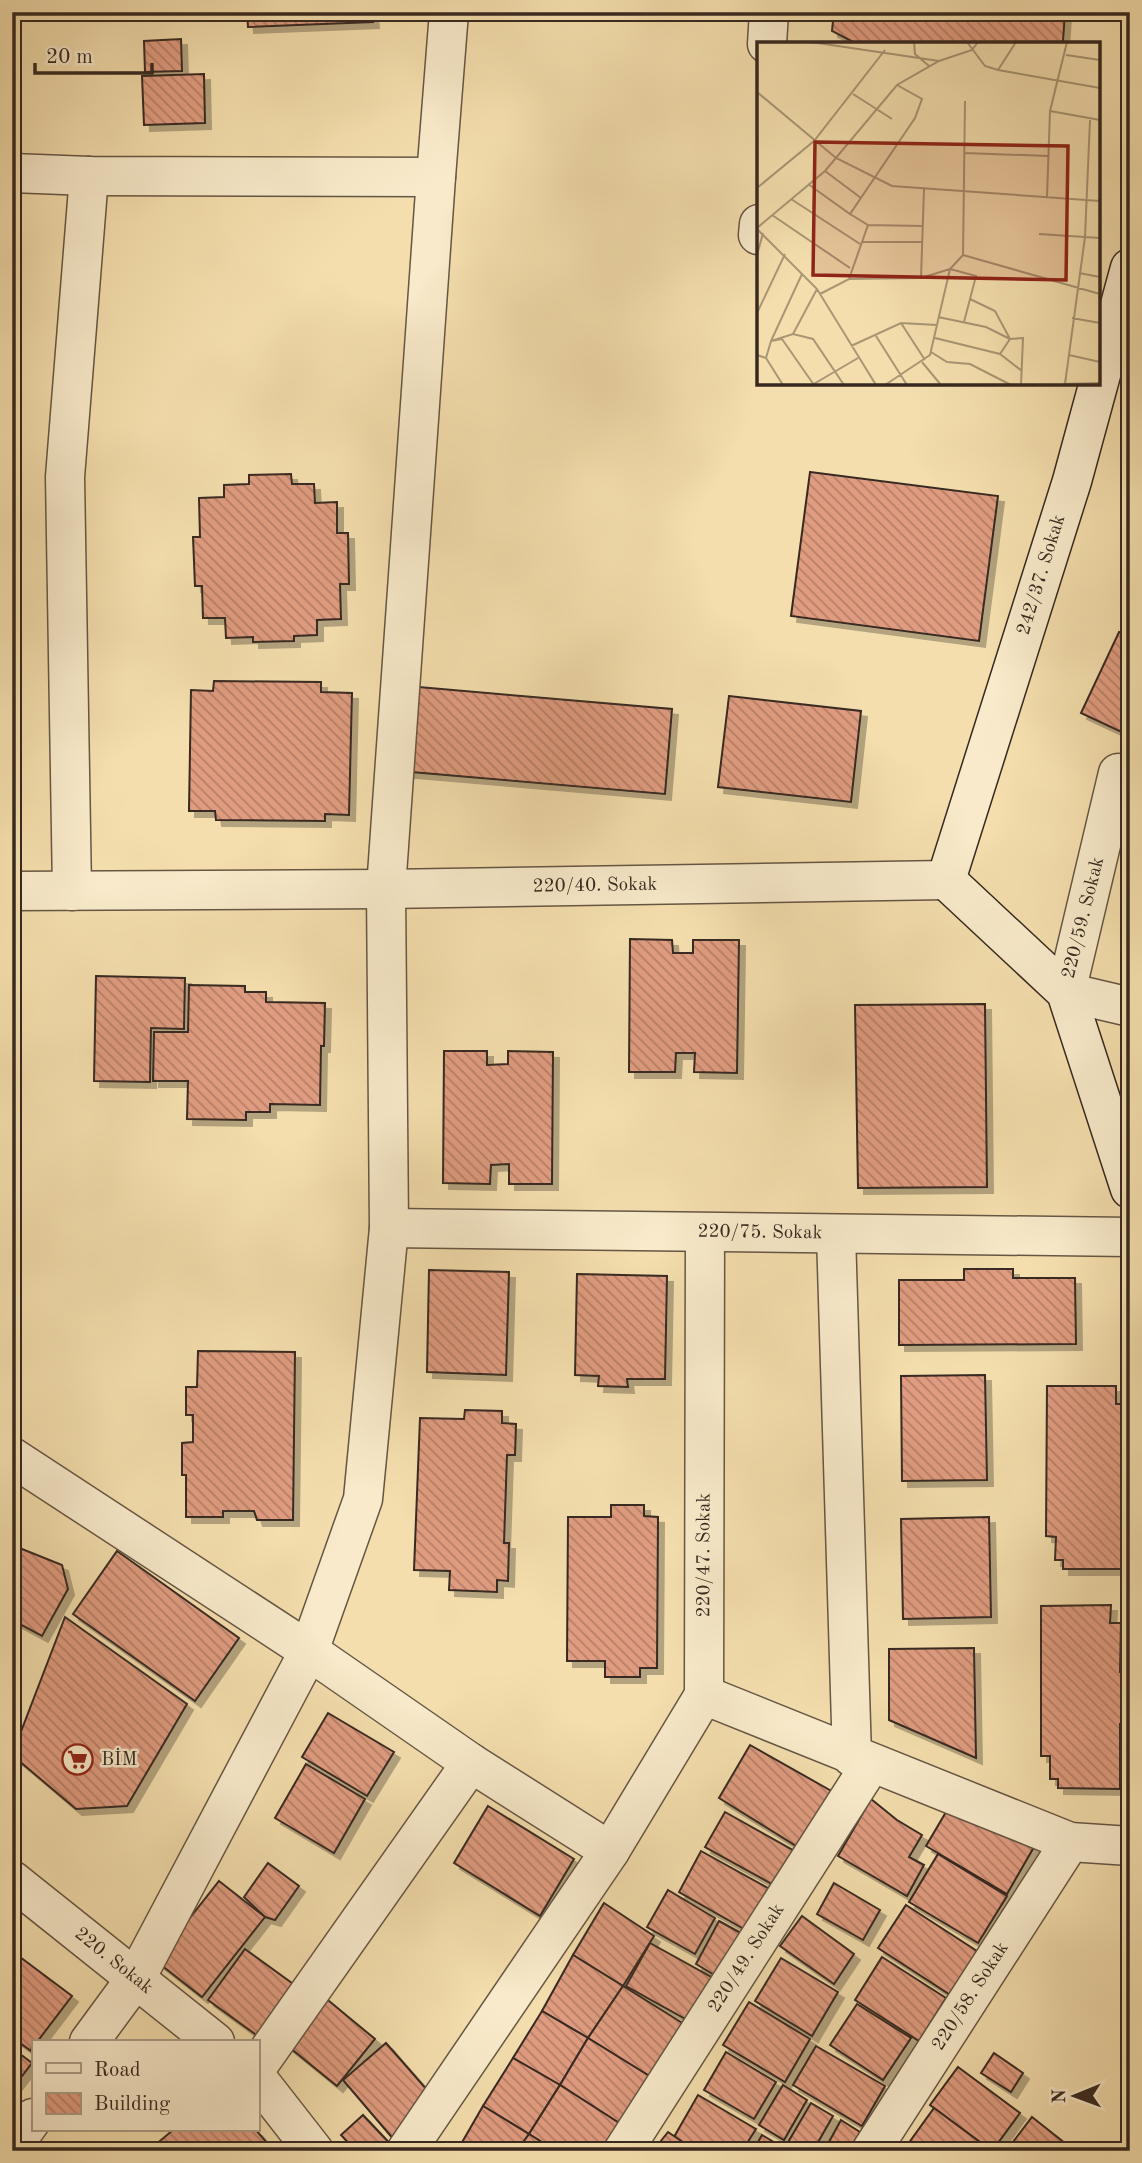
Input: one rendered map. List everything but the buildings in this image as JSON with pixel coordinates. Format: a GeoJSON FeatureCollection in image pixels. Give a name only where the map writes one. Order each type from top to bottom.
{"type":"FeatureCollection","features":[{"type":"Feature","properties":{"kind":"street"},"geometry":{"type":"LineString","coordinates":[[90,2040],[136,1978],[309,1651],[363,1499],[389,1228],[386,889],[449,12]]}},
{"type":"Feature","properties":{"kind":"street"},"geometry":{"type":"LineString","coordinates":[[767,42],[769,12]]}},
{"type":"Feature","properties":{"kind":"street"},"geometry":{"type":"LineString","coordinates":[[12,173],[89,176],[436,177]]}},
{"type":"Feature","properties":{"kind":"street"},"geometry":{"type":"LineString","coordinates":[[72,891],[65,477],[89,176]]}},
{"type":"Feature","properties":{"kind":"street","name":"242/37. Sokak"},"geometry":{"type":"LineString","coordinates":[[1100,378],[1130,268]]}},
{"type":"Feature","properties":{"kind":"street","name":"242/37. Sokak"},"geometry":{"type":"LineString","coordinates":[[946,880],[1072,481],[1098,385]]}},
{"type":"Feature","properties":{"kind":"street","name":"220/59. Sokak"},"geometry":{"type":"LineString","coordinates":[[1066,992],[1118,773],[1130,775]]}},
{"type":"Feature","properties":{"kind":"street"},"geometry":{"type":"LineString","coordinates":[[946,880],[1066,992],[1130,1189]]}},
{"type":"Feature","properties":{"kind":"street","name":"220/40. Sokak"},"geometry":{"type":"LineString","coordinates":[[12,891],[386,889],[946,880]]}},
{"type":"Feature","properties":{"kind":"street"},"geometry":{"type":"LineString","coordinates":[[1066,992],[1130,1007]]}},
{"type":"Feature","properties":{"kind":"street","name":"220/75. Sokak"},"geometry":{"type":"LineString","coordinates":[[389,1228],[1130,1237]]}},
{"type":"Feature","properties":{"kind":"street","name":"220/47. Sokak"},"geometry":{"type":"LineString","coordinates":[[704,1695],[705,1233]]}},
{"type":"Feature","properties":{"kind":"street"},"geometry":{"type":"LineString","coordinates":[[836,1234],[861,1760]]}},
{"type":"Feature","properties":{"kind":"street"},"geometry":{"type":"LineString","coordinates":[[12,1458],[309,1651],[471,1763],[610,1851]]}},
{"type":"Feature","properties":{"kind":"street"},"geometry":{"type":"LineString","coordinates":[[406,2151],[610,1851],[704,1695],[1070,1842],[1130,1846]]}},
{"type":"Feature","properties":{"kind":"street","name":"220/49. Sokak"},"geometry":{"type":"LineString","coordinates":[[623,2151],[861,1760]]}},
{"type":"Feature","properties":{"kind":"street"},"geometry":{"type":"LineString","coordinates":[[259,2064],[471,1763]]}},
{"type":"Feature","properties":{"kind":"street","name":"220/58. Sokak"},"geometry":{"type":"LineString","coordinates":[[871,2151],[1070,1842]]}},
{"type":"Feature","properties":{"kind":"street","name":"220. Sokak"},"geometry":{"type":"LineString","coordinates":[[12,1880],[213,2040]]}},
{"type":"Feature","properties":{"kind":"street"},"geometry":{"type":"LineString","coordinates":[[259,2081],[314,2151]]}},
{"type":"Feature","properties":{"kind":"street"},"geometry":{"type":"LineString","coordinates":[[12,2147],[32,2119]]}},
{"type":"Feature","properties":{"kind":"place","name":"BİM"},"geometry":{"type":"Point","coordinates":[78,1760]}}]}
